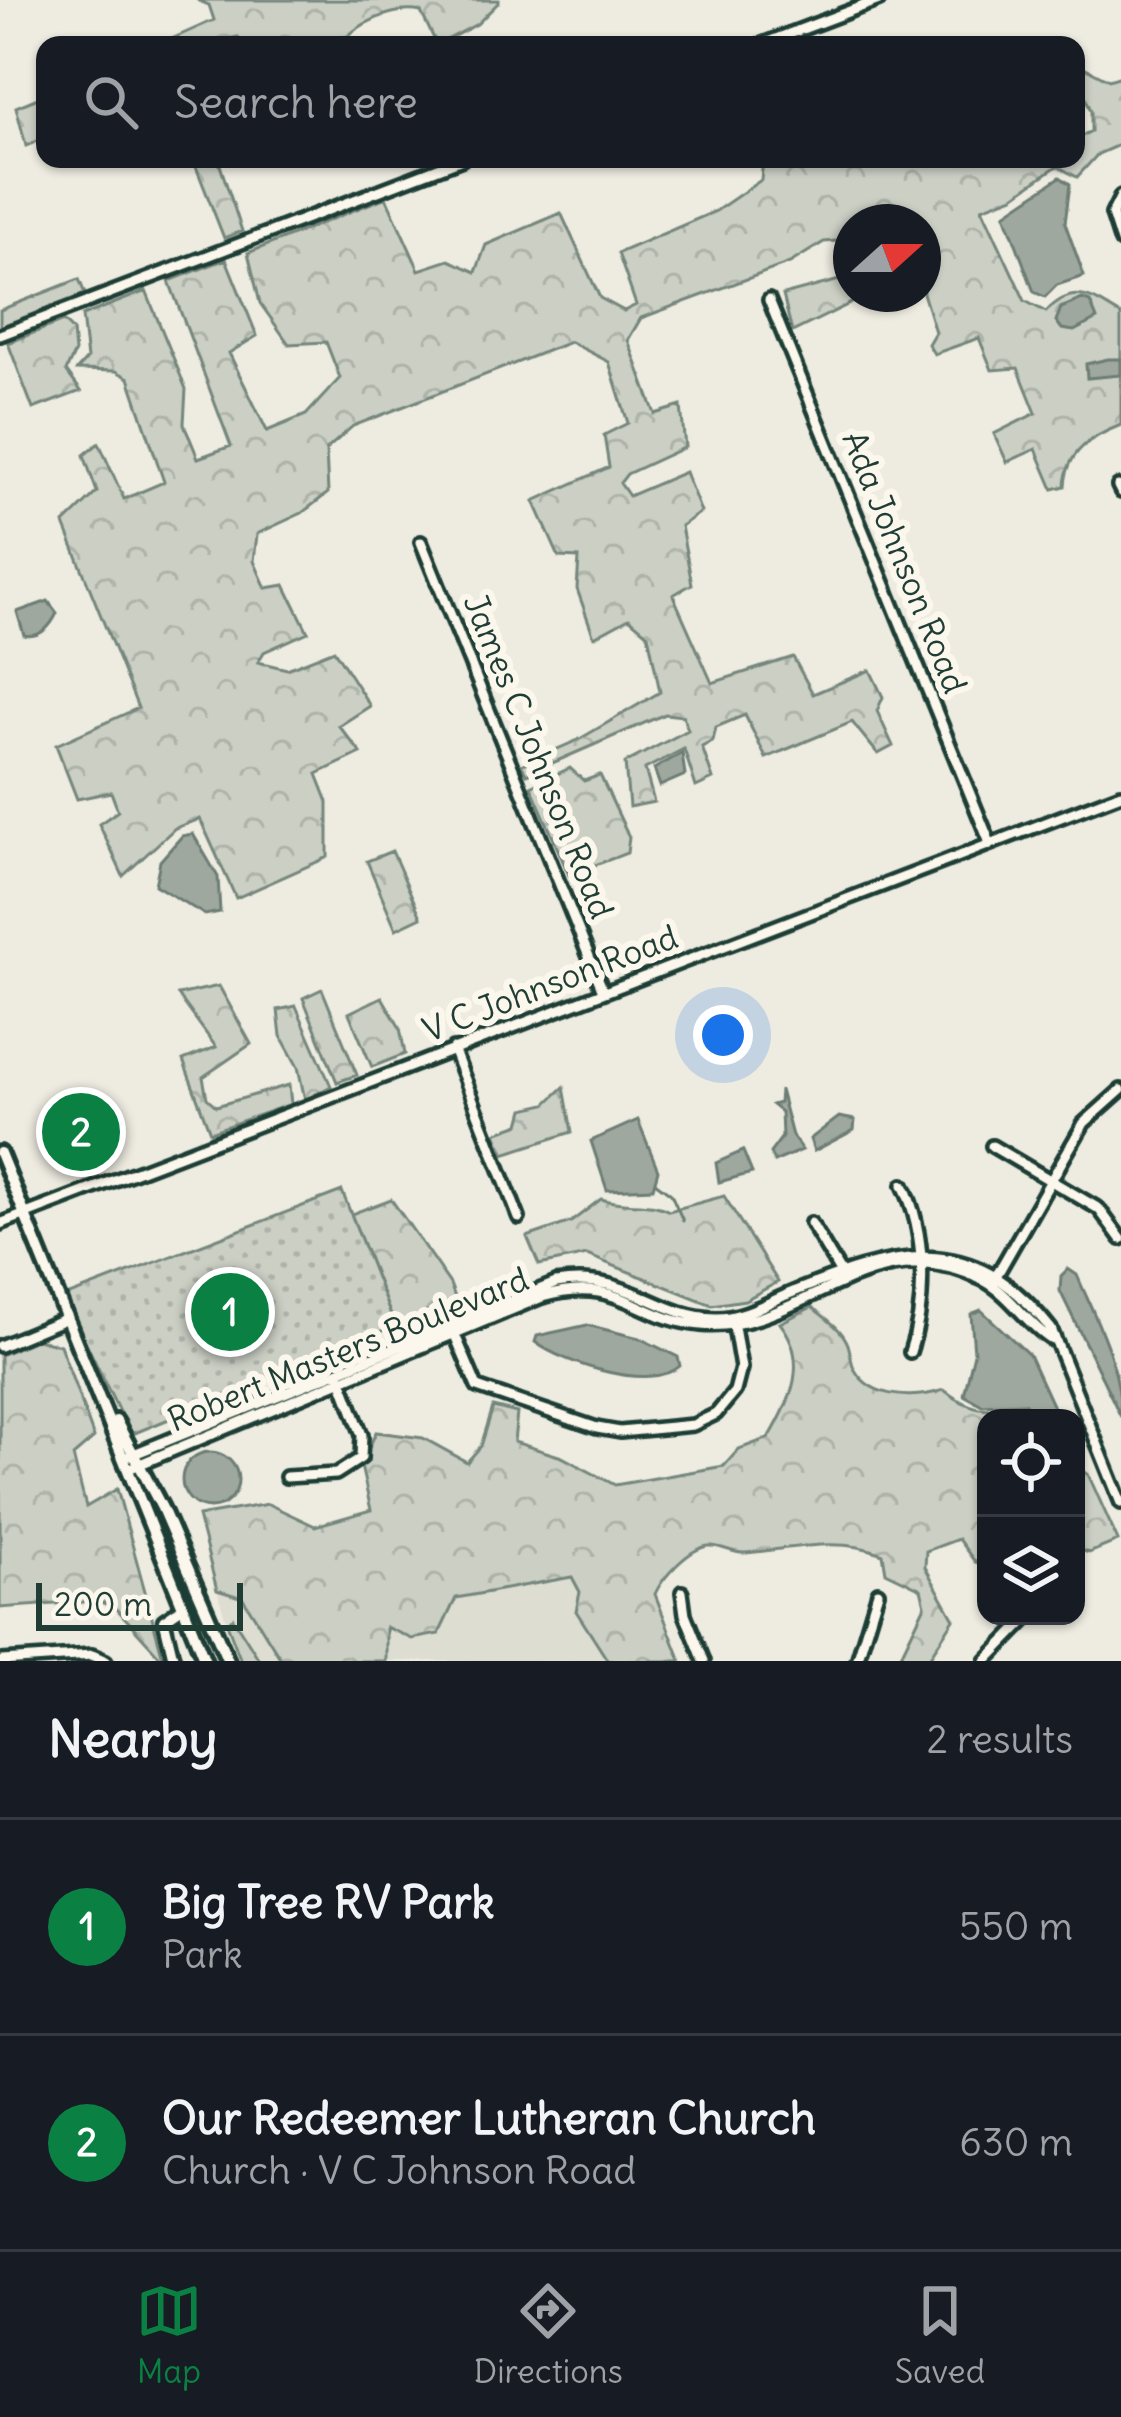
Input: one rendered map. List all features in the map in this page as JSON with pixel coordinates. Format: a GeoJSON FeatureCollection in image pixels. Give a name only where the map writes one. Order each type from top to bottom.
{"type":"FeatureCollection","features":[{"type":"Feature","properties":{"kind":"main road"},"geometry":{"type":"LineString","coordinates":[[0,1153],[87,1364],[227,1661]]}},
{"type":"Feature","properties":{"kind":"main road"},"geometry":{"type":"LineString","coordinates":[[131,1461],[205,1661]]}},
{"type":"Feature","properties":{"kind":"main road"},"geometry":{"type":"LineString","coordinates":[[174,1584],[202,1601]]}},
{"type":"Feature","properties":{"kind":"main road"},"geometry":{"type":"LineString","coordinates":[[183,1606],[196,1607],[214,1630]]}},
{"type":"Feature","properties":{"kind":"street"},"geometry":{"type":"LineString","coordinates":[[784,36],[879,0]]}},
{"type":"Feature","properties":{"kind":"street"},"geometry":{"type":"LineString","coordinates":[[0,335],[438,168]]}},
{"type":"Feature","properties":{"kind":"street"},"geometry":{"type":"LineString","coordinates":[[1121,196],[1112,214],[1121,242]]}},
{"type":"Feature","properties":{"kind":"street","name":"Ada Johnson Road"},"geometry":{"type":"LineString","coordinates":[[770,300],[990,843]]}},
{"type":"Feature","properties":{"kind":"street","name":"James C Johnson Road"},"geometry":{"type":"LineString","coordinates":[[421,542],[603,991]]}},
{"type":"Feature","properties":{"kind":"street","name":"V C Johnson Road"},"geometry":{"type":"LineString","coordinates":[[0,1224],[1121,794]]}},
{"type":"Feature","properties":{"kind":"street"},"geometry":{"type":"LineString","coordinates":[[452,1049],[519,1218]]}},
{"type":"Feature","properties":{"kind":"street"},"geometry":{"type":"LineString","coordinates":[[993,1281],[1095,1108],[1121,1090]]}},
{"type":"Feature","properties":{"kind":"street"},"geometry":{"type":"LineString","coordinates":[[992,1147],[1099,1209],[1121,1239]]}},
{"type":"Feature","properties":{"kind":"street"},"geometry":{"type":"LineString","coordinates":[[903,1184],[919,1221],[918,1330],[910,1352]]}},
{"type":"Feature","properties":{"kind":"street"},"geometry":{"type":"LineString","coordinates":[[811,1223],[842,1277]]}},
{"type":"Feature","properties":{"kind":"street","name":"Robert Masters Boulevard"},"geometry":{"type":"LineString","coordinates":[[131,1461],[452,1329],[574,1289],[627,1297],[688,1323],[732,1320],[887,1257],[964,1262],[1032,1305],[1051,1330],[1121,1503]]}},
{"type":"Feature","properties":{"kind":"street"},"geometry":{"type":"LineString","coordinates":[[0,1346],[67,1318]]}},
{"type":"Feature","properties":{"kind":"street"},"geometry":{"type":"LineString","coordinates":[[452,1329],[480,1388],[620,1432],[694,1425],[716,1414],[735,1391],[740,1357],[732,1320]]}},
{"type":"Feature","properties":{"kind":"street"},"geometry":{"type":"LineString","coordinates":[[286,1477],[336,1474],[361,1458],[362,1435],[339,1375]]}},
{"type":"Feature","properties":{"kind":"street"},"geometry":{"type":"LineString","coordinates":[[469,1401],[480,1388]]}},
{"type":"Feature","properties":{"kind":"street"},"geometry":{"type":"LineString","coordinates":[[682,1592],[704,1661]]}},
{"type":"Feature","properties":{"kind":"street"},"geometry":{"type":"LineString","coordinates":[[856,1661],[878,1592]]}},
{"type":"Feature","properties":{"kind":"street"},"geometry":{"type":"LineString","coordinates":[[174,1661],[164,1619],[183,1606]]}},
{"type":"Feature","properties":{"kind":"street"},"geometry":{"type":"LineString","coordinates":[[986,1661],[1021,1625]]}},
{"type":"Feature","properties":{"kind":"street"},"geometry":{"type":"LineString","coordinates":[[2,1661],[92,1654],[106,1661]]}},
{"type":"Feature","properties":{"kind":"shaded area"},"geometry":{"type":"Polygon","coordinates":[[[1060,177],[1070,184],[1065,223],[1084,276],[1057,285],[1045,297],[1034,292],[1005,214],[1060,177]]]}},
{"type":"Feature","properties":{"kind":"shaded area"},"geometry":{"type":"Polygon","coordinates":[[[1082,299],[1090,302],[1097,319],[1074,331],[1062,329],[1056,321],[1061,308],[1082,299]]]}},
{"type":"Feature","properties":{"kind":"shaded area"},"geometry":{"type":"Polygon","coordinates":[[[1121,359],[1121,375],[1087,378],[1086,364],[1121,359]]]}},
{"type":"Feature","properties":{"kind":"shaded area"},"geometry":{"type":"Polygon","coordinates":[[[48,601],[57,613],[52,622],[40,633],[24,635],[17,612],[48,601]]]}},
{"type":"Feature","properties":{"kind":"shaded area"},"geometry":{"type":"Polygon","coordinates":[[[682,753],[685,775],[660,786],[654,769],[682,753]]]}},
{"type":"Feature","properties":{"kind":"shaded area"},"geometry":{"type":"Polygon","coordinates":[[[193,834],[218,877],[220,912],[205,915],[155,885],[160,861],[182,836],[193,834]]]}},
{"type":"Feature","properties":{"kind":"shaded area"},"geometry":{"type":"Polygon","coordinates":[[[780,1090],[792,1136],[802,1150],[774,1162],[770,1153],[782,1137],[781,1112],[772,1105],[779,1103],[780,1090]]]}},
{"type":"Feature","properties":{"kind":"shaded area"},"geometry":{"type":"Polygon","coordinates":[[[839,1117],[855,1120],[854,1130],[814,1151],[810,1139],[839,1117]]]}},
{"type":"Feature","properties":{"kind":"shaded area"},"geometry":{"type":"Polygon","coordinates":[[[638,1120],[658,1170],[653,1188],[607,1190],[591,1141],[638,1120]]]}},
{"type":"Feature","properties":{"kind":"shaded area"},"geometry":{"type":"Polygon","coordinates":[[[743,1151],[752,1173],[719,1182],[716,1163],[743,1151]]]}},
{"type":"Feature","properties":{"kind":"shaded area"},"geometry":{"type":"Polygon","coordinates":[[[1068,1269],[1077,1275],[1106,1344],[1121,1417],[1060,1291],[1061,1276],[1068,1269]]]}},
{"type":"Feature","properties":{"kind":"shaded area"},"geometry":{"type":"Polygon","coordinates":[[[981,1310],[1029,1355],[1054,1409],[1030,1409],[1024,1403],[982,1405],[964,1395],[974,1353],[971,1314],[981,1310]]]}},
{"type":"Feature","properties":{"kind":"shaded area"},"geometry":{"type":"Polygon","coordinates":[[[587,1325],[639,1338],[678,1357],[680,1366],[667,1373],[629,1376],[566,1359],[535,1342],[537,1336],[587,1325]]]}},
{"type":"Feature","properties":{"kind":"shaded area"},"geometry":{"type":"Polygon","coordinates":[[[210,1452],[230,1460],[238,1480],[230,1500],[210,1508],[190,1500],[182,1480],[190,1460],[210,1452]]]}},
{"type":"Feature","properties":{"kind":"shaded area"},"geometry":{"type":"Polygon","coordinates":[[[572,1577],[580,1592],[577,1612],[608,1661],[386,1661],[385,1627],[455,1598],[572,1577]]]}},
{"type":"Feature","properties":{"kind":"shaded area"},"geometry":{"type":"Polygon","coordinates":[[[217,1590],[243,1598],[282,1661],[260,1661],[232,1619],[227,1624],[217,1590]]]}},
{"type":"Feature","properties":{"kind":"green space"},"geometry":{"type":"Polygon","coordinates":[[[197,0],[499,0],[477,24],[454,36],[433,36],[421,12],[410,11],[376,18],[349,36],[178,36],[214,20],[209,5],[197,0]]]}},
{"type":"Feature","properties":{"kind":"green space"},"geometry":{"type":"Polygon","coordinates":[[[1085,68],[1109,80],[1121,76],[1121,144],[1098,154],[1077,177],[1061,168],[1085,168],[1085,134],[1091,131],[1085,68]]]}},
{"type":"Feature","properties":{"kind":"green space"},"geometry":{"type":"Polygon","coordinates":[[[36,99],[36,142],[26,146],[16,107],[36,99]]]}},
{"type":"Feature","properties":{"kind":"green space"},"geometry":{"type":"Polygon","coordinates":[[[197,168],[221,168],[242,231],[224,238],[197,168]]]}},
{"type":"Feature","properties":{"kind":"green space"},"geometry":{"type":"Polygon","coordinates":[[[762,168],[1054,168],[1014,196],[982,208],[1025,301],[1046,312],[1065,298],[1083,296],[1121,315],[1121,425],[1082,447],[1070,463],[1065,486],[1053,489],[1036,449],[1007,462],[994,434],[1036,413],[1018,368],[992,370],[979,338],[934,354],[928,344],[935,332],[929,312],[941,312],[941,204],[833,204],[833,241],[790,263],[641,318],[628,340],[655,414],[681,406],[685,447],[627,474],[620,483],[629,496],[685,472],[701,512],[681,526],[692,584],[673,595],[712,683],[793,657],[813,694],[870,670],[883,697],[877,711],[893,746],[878,754],[852,722],[766,758],[745,715],[716,727],[713,741],[702,747],[713,779],[696,787],[684,749],[645,769],[654,802],[629,807],[625,763],[688,730],[683,716],[665,714],[527,774],[521,765],[578,740],[660,692],[648,634],[629,618],[594,637],[577,589],[579,558],[559,557],[534,501],[609,467],[604,435],[628,423],[609,362],[570,342],[353,426],[326,450],[328,493],[302,513],[257,534],[254,561],[266,588],[285,585],[308,632],[264,652],[258,662],[287,669],[334,650],[370,706],[339,726],[361,753],[317,774],[328,802],[328,857],[236,898],[200,819],[175,828],[123,876],[99,824],[118,811],[111,792],[77,799],[56,745],[138,708],[64,524],[97,492],[84,455],[99,443],[124,499],[164,482],[129,378],[116,371],[77,370],[87,359],[82,316],[146,291],[186,389],[184,424],[198,458],[231,446],[169,281],[226,259],[257,336],[229,353],[267,431],[306,415],[340,378],[326,342],[289,344],[260,303],[248,253],[386,197],[419,270],[449,260],[476,272],[486,245],[561,213],[600,298],[624,311],[636,305],[618,253],[716,211],[761,180],[762,168]]]}},
{"type":"Feature","properties":{"kind":"green space"},"geometry":{"type":"Polygon","coordinates":[[[79,279],[85,294],[0,327],[0,310],[79,279]]]}},
{"type":"Feature","properties":{"kind":"green space"},"geometry":{"type":"Polygon","coordinates":[[[833,282],[833,312],[792,332],[783,295],[833,282]]]}},
{"type":"Feature","properties":{"kind":"green space"},"geometry":{"type":"Polygon","coordinates":[[[63,321],[73,331],[75,352],[66,371],[81,391],[33,409],[8,343],[63,321]]]}},
{"type":"Feature","properties":{"kind":"green space"},"geometry":{"type":"Polygon","coordinates":[[[570,768],[584,781],[600,775],[629,837],[627,853],[569,875],[531,786],[570,768]]]}},
{"type":"Feature","properties":{"kind":"green space"},"geometry":{"type":"Polygon","coordinates":[[[392,851],[421,917],[396,929],[367,861],[392,851]]]}},
{"type":"Feature","properties":{"kind":"green space"},"geometry":{"type":"Polygon","coordinates":[[[219,986],[251,1044],[203,1077],[207,1098],[216,1106],[289,1085],[291,1104],[210,1132],[183,1060],[216,1047],[178,995],[219,986]]]}},
{"type":"Feature","properties":{"kind":"green space"},"geometry":{"type":"Polygon","coordinates":[[[322,989],[357,1075],[337,1082],[303,998],[322,989]]]}},
{"type":"Feature","properties":{"kind":"green space"},"geometry":{"type":"Polygon","coordinates":[[[382,997],[400,1028],[405,1054],[372,1067],[349,1013],[382,997]]]}},
{"type":"Feature","properties":{"kind":"green space"},"geometry":{"type":"Polygon","coordinates":[[[296,1006],[331,1086],[305,1100],[298,1067],[281,1036],[278,1010],[296,1006]]]}},
{"type":"Feature","properties":{"kind":"green space"},"geometry":{"type":"Polygon","coordinates":[[[564,1087],[572,1132],[504,1154],[495,1133],[520,1124],[524,1109],[546,1104],[564,1087]]]}},
{"type":"Feature","properties":{"kind":"green space"},"geometry":{"type":"Polygon","coordinates":[[[342,1191],[395,1326],[130,1435],[64,1297],[342,1191]]]}},
{"type":"Feature","properties":{"kind":"green space"},"geometry":{"type":"Polygon","coordinates":[[[724,1196],[778,1282],[745,1300],[712,1305],[587,1255],[539,1265],[527,1237],[571,1222],[601,1199],[669,1211],[724,1196]]]}},
{"type":"Feature","properties":{"kind":"green space"},"geometry":{"type":"Polygon","coordinates":[[[391,1199],[450,1284],[456,1300],[395,1326],[351,1214],[391,1199]]]}},
{"type":"Feature","properties":{"kind":"green space"},"geometry":{"type":"Polygon","coordinates":[[[812,1307],[840,1332],[863,1380],[883,1392],[908,1396],[944,1390],[978,1408],[1018,1404],[1024,1409],[977,1409],[977,1563],[958,1539],[926,1551],[925,1567],[954,1619],[927,1661],[898,1661],[925,1605],[921,1589],[886,1572],[883,1554],[849,1546],[745,1553],[709,1546],[693,1552],[670,1572],[655,1594],[681,1661],[608,1661],[576,1611],[580,1592],[572,1577],[456,1598],[439,1634],[412,1639],[386,1627],[386,1661],[282,1661],[243,1598],[217,1590],[198,1516],[268,1504],[315,1526],[371,1510],[361,1466],[376,1432],[423,1438],[467,1462],[481,1446],[493,1407],[517,1413],[514,1442],[562,1457],[615,1485],[724,1466],[739,1449],[769,1438],[790,1395],[796,1366],[780,1323],[812,1307]]]}},
{"type":"Feature","properties":{"kind":"green space"},"geometry":{"type":"Polygon","coordinates":[[[37,1339],[60,1345],[94,1438],[73,1456],[86,1507],[117,1489],[164,1661],[116,1608],[98,1601],[0,1608],[0,1355],[37,1339]]]}},
{"type":"Feature","properties":{"kind":"green space"},"geometry":{"type":"Polygon","coordinates":[[[1085,1472],[1118,1541],[1085,1552],[1085,1472]]]}},
{"type":"Feature","properties":{"kind":"green space"},"geometry":{"type":"Polygon","coordinates":[[[233,1618],[260,1661],[241,1661],[227,1624],[233,1618]]]}},
{"type":"Feature","properties":{"kind":"waterway"},"geometry":{"type":"LineString","coordinates":[[655,1182],[671,1194],[683,1221]]}},
{"type":"Feature","properties":{"kind":"place","name":"Our Redeemer Lutheran Church"},"geometry":{"type":"Point","coordinates":[81,1132]}},
{"type":"Feature","properties":{"kind":"place","name":"Big Tree RV Park"},"geometry":{"type":"Point","coordinates":[230,1312]}}]}
